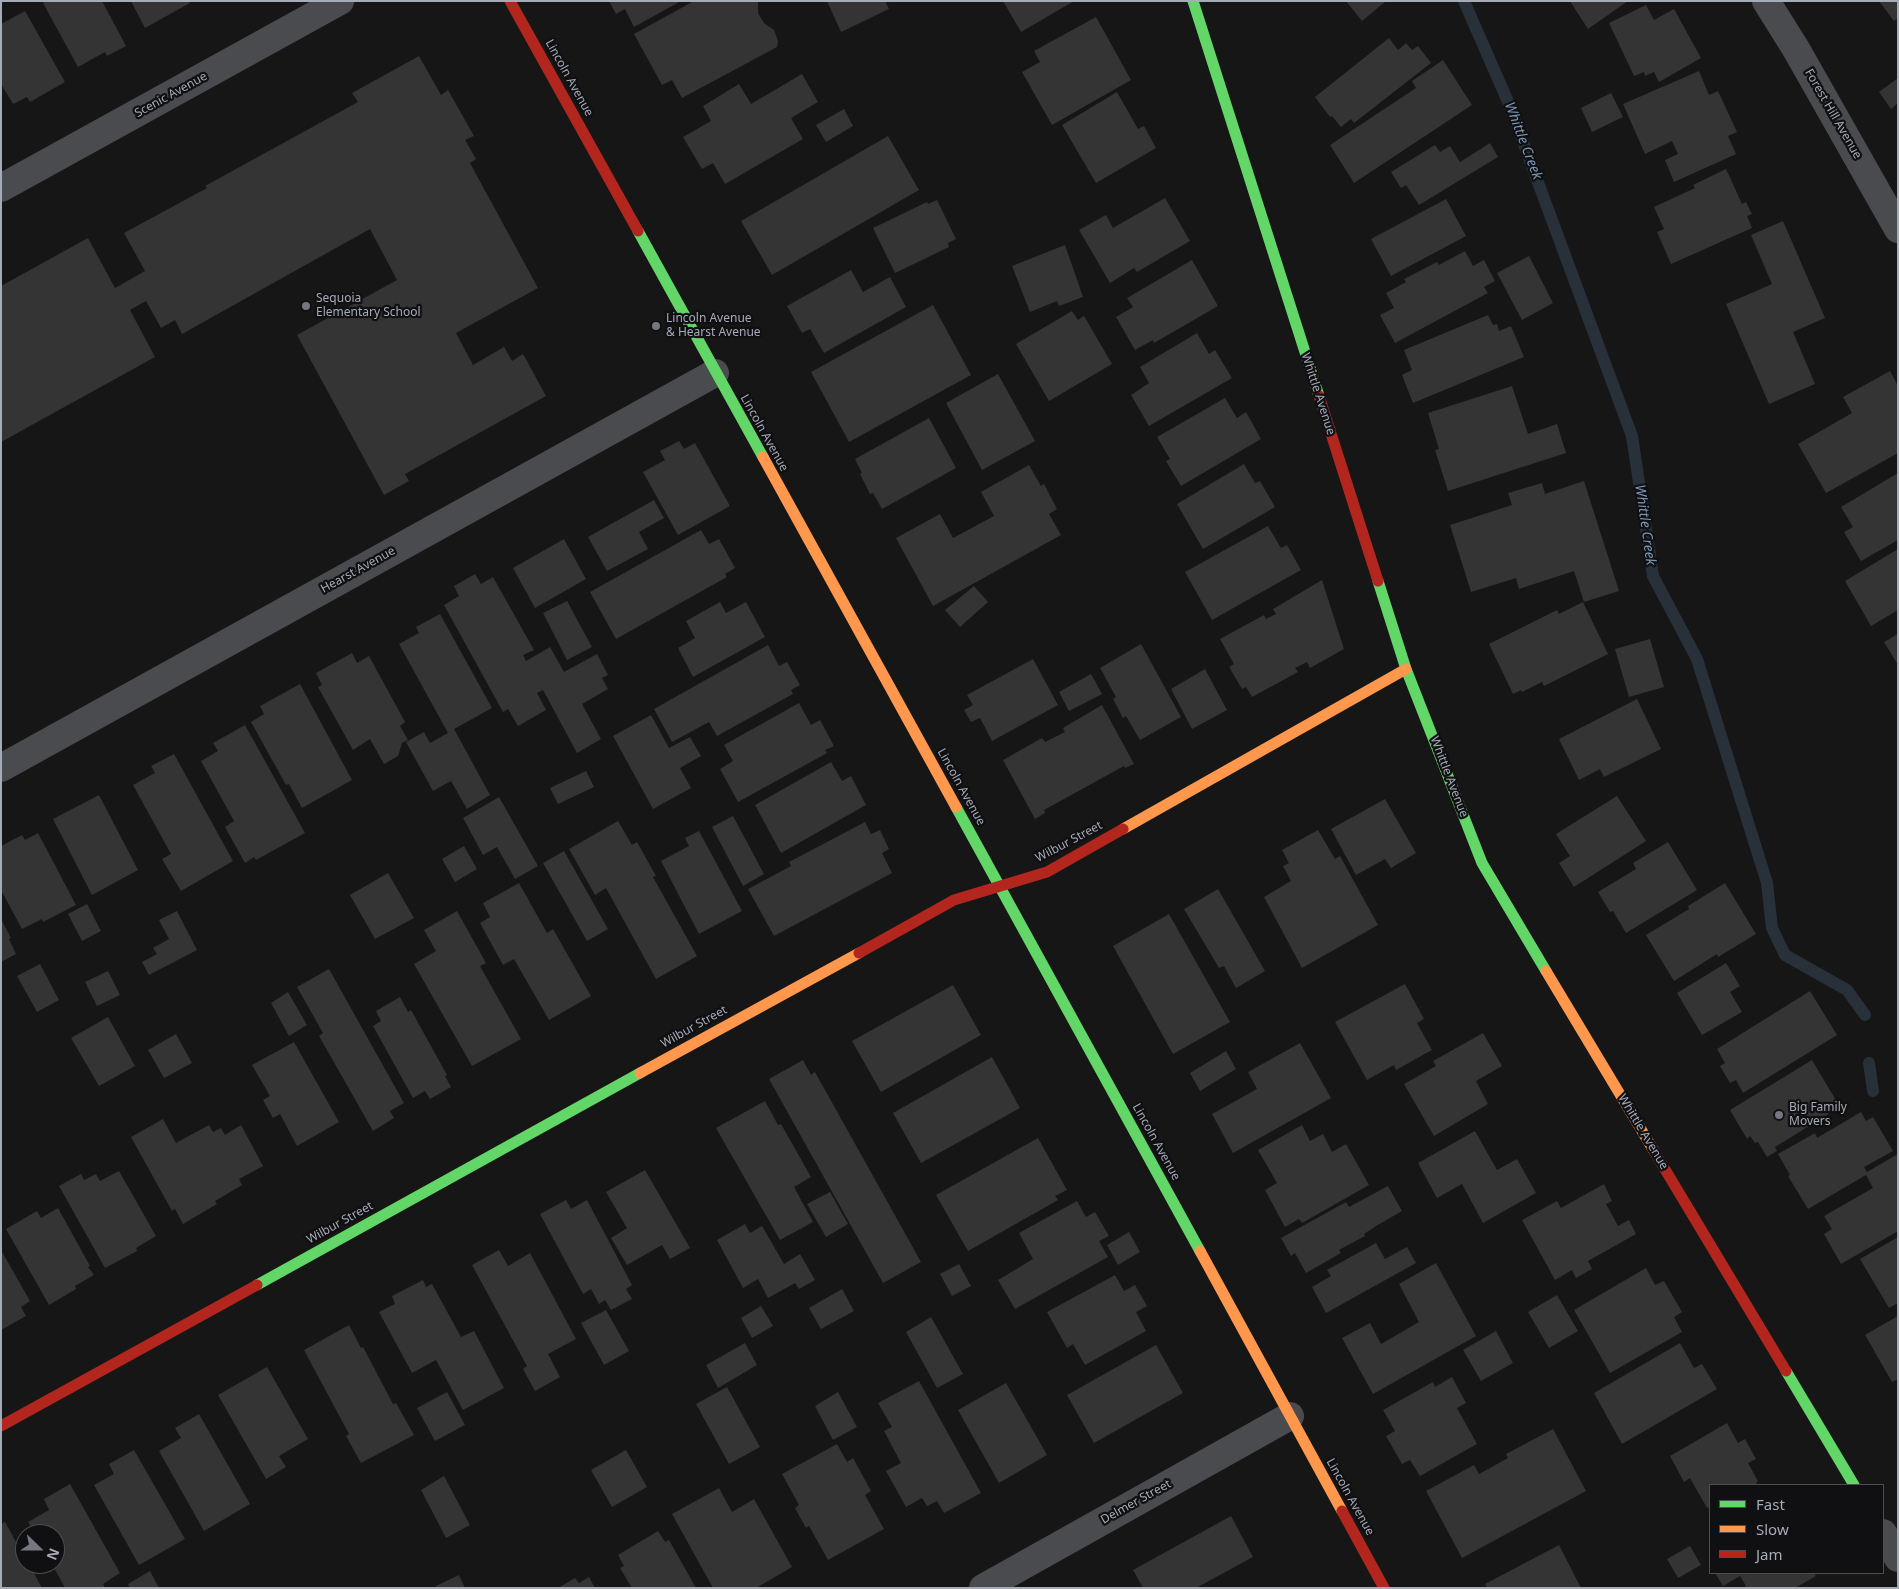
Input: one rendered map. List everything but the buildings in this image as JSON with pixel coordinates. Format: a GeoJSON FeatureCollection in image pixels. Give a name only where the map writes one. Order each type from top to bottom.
{"type":"FeatureCollection","features":[{"type":"Feature","properties":{"kind":"street","name":"Scenic Avenue"},"geometry":{"type":"LineString","coordinates":[[1,188],[340,1]]}},
{"type":"Feature","properties":{"kind":"street","name":"Lincoln Avenue"},"geometry":{"type":"LineString","coordinates":[[510,1],[1000,886],[1384,1588]]}},
{"type":"Feature","properties":{"kind":"street","name":"Whittle Avenue"},"geometry":{"type":"LineString","coordinates":[[1193,1],[1406,669],[1482,863],[1853,1484]]}},
{"type":"Feature","properties":{"kind":"street","name":"Forest Hill Avenue"},"geometry":{"type":"LineString","coordinates":[[1766,1],[1796,49],[1898,228]]}},
{"type":"Feature","properties":{"kind":"street","name":"Hearst Avenue"},"geometry":{"type":"LineString","coordinates":[[1,768],[715,373]]}},
{"type":"Feature","properties":{"kind":"street","name":"Wilbur Street"},"geometry":{"type":"LineString","coordinates":[[1,1426],[954,900],[1047,872],[1406,669]]}},
{"type":"Feature","properties":{"kind":"street","name":"Delmer Street"},"geometry":{"type":"LineString","coordinates":[[983,1588],[1290,1416]]}},
{"type":"Feature","properties":{"kind":"street"},"geometry":{"type":"LineString","coordinates":[[1884,1535],[1898,1558]]}},
{"type":"Feature","properties":{"kind":"waterway","name":"Whittle Creek"},"geometry":{"type":"LineString","coordinates":[[1464,1],[1509,104],[1632,436],[1653,576],[1697,659],[1767,883],[1772,928],[1785,955],[1847,990],[1865,1015]]}},
{"type":"Feature","properties":{"kind":"waterway","name":"Whittle Creek"},"geometry":{"type":"LineString","coordinates":[[1869,1063],[1873,1091]]}},
{"type":"Feature","properties":{"kind":"traffic: fast"},"geometry":{"type":"LineString","coordinates":[[1193,1],[1319,396]]}},
{"type":"Feature","properties":{"kind":"traffic: fast"},"geometry":{"type":"LineString","coordinates":[[638,231],[763,457]]}},
{"type":"Feature","properties":{"kind":"traffic: fast"},"geometry":{"type":"LineString","coordinates":[[1378,581],[1406,669],[1482,863],[1546,971]]}},
{"type":"Feature","properties":{"kind":"traffic: fast"},"geometry":{"type":"LineString","coordinates":[[956,807],[1200,1251]]}},
{"type":"Feature","properties":{"kind":"traffic: fast"},"geometry":{"type":"LineString","coordinates":[[257,1285],[640,1073]]}},
{"type":"Feature","properties":{"kind":"traffic: fast"},"geometry":{"type":"LineString","coordinates":[[1786,1371],[1853,1484]]}},
{"type":"Feature","properties":{"kind":"traffic: slow"},"geometry":{"type":"LineString","coordinates":[[763,457],[956,807]]}},
{"type":"Feature","properties":{"kind":"traffic: slow"},"geometry":{"type":"LineString","coordinates":[[1123,829],[1406,669]]}},
{"type":"Feature","properties":{"kind":"traffic: slow"},"geometry":{"type":"LineString","coordinates":[[640,1073],[859,953]]}},
{"type":"Feature","properties":{"kind":"traffic: slow"},"geometry":{"type":"LineString","coordinates":[[1546,971],[1654,1151]]}},
{"type":"Feature","properties":{"kind":"traffic: slow"},"geometry":{"type":"LineString","coordinates":[[1200,1251],[1342,1511]]}},
{"type":"Feature","properties":{"kind":"traffic: jam"},"geometry":{"type":"LineString","coordinates":[[510,1],[638,231]]}},
{"type":"Feature","properties":{"kind":"traffic: jam"},"geometry":{"type":"LineString","coordinates":[[1319,396],[1378,581]]}},
{"type":"Feature","properties":{"kind":"traffic: jam"},"geometry":{"type":"LineString","coordinates":[[859,953],[954,900],[1047,872],[1123,829]]}},
{"type":"Feature","properties":{"kind":"traffic: jam"},"geometry":{"type":"LineString","coordinates":[[1654,1151],[1786,1371]]}},
{"type":"Feature","properties":{"kind":"traffic: jam"},"geometry":{"type":"LineString","coordinates":[[1,1426],[257,1285]]}},
{"type":"Feature","properties":{"kind":"traffic: jam"},"geometry":{"type":"LineString","coordinates":[[1342,1511],[1384,1588]]}},
{"type":"Feature","properties":{"kind":"place","name":"Sequoia Elementary School"},"geometry":{"type":"Point","coordinates":[306,306]}},
{"type":"Feature","properties":{"kind":"place","name":"Lincoln Avenue & Hearst Avenue"},"geometry":{"type":"Point","coordinates":[656,326]}},
{"type":"Feature","properties":{"kind":"place","name":"Big Family Movers"},"geometry":{"type":"Point","coordinates":[1779,1115]}}]}
